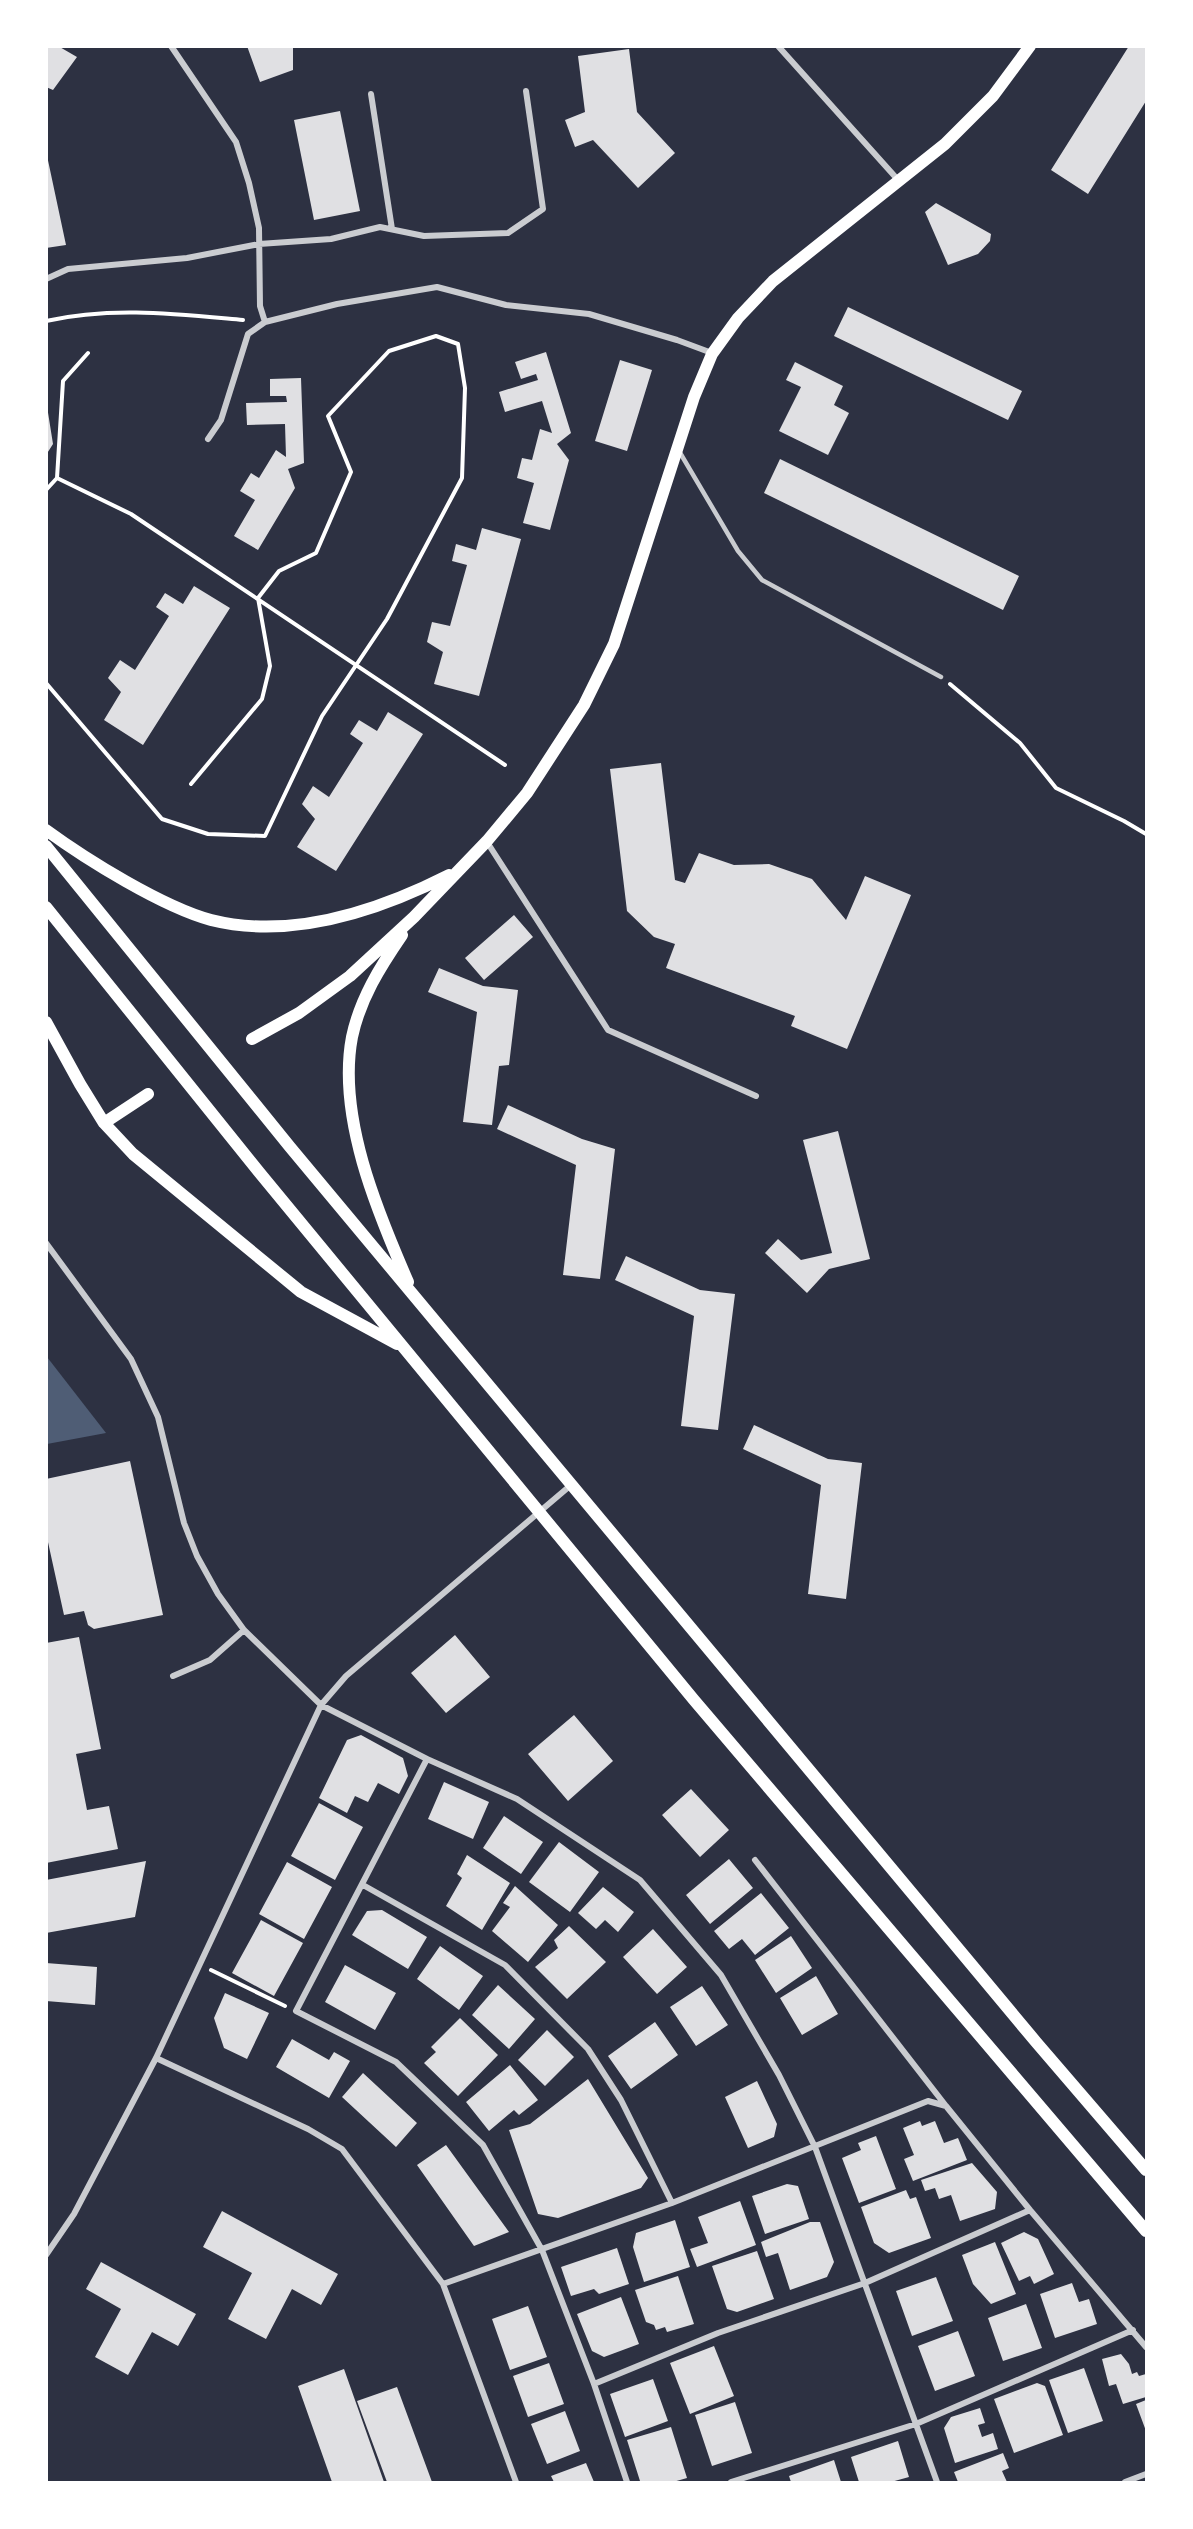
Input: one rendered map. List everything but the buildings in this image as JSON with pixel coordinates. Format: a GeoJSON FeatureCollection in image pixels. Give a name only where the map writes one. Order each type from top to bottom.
{"type":"FeatureCollection","features":[{"type":"Feature","properties":{"kind":"main road"},"geometry":{"type":"LineString","coordinates":[[252,1039],[299,1013],[350,976],[414,917],[487,841],[527,793],[584,705],[614,644],[694,397],[712,354],[738,318],[773,281],[945,144],[993,96],[1030,46]]}},
{"type":"Feature","properties":{"kind":"main road"},"geometry":{"type":"LineString","coordinates":[[46,830],[108,870],[163,900],[210,920],[255,926],[302,924],[340,917],[398,898],[455,872]]}},
{"type":"Feature","properties":{"kind":"main road"},"geometry":{"type":"LineString","coordinates":[[46,846],[290,1147],[1036,2042],[1146,2170]]}},
{"type":"Feature","properties":{"kind":"main road"},"geometry":{"type":"LineString","coordinates":[[46,908],[403,1348],[717,1728],[1146,2231]]}},
{"type":"Feature","properties":{"kind":"main road"},"geometry":{"type":"LineString","coordinates":[[414,917],[372,982],[357,1020],[348,1067],[354,1117],[369,1179],[389,1238],[415,1297]]}},
{"type":"Feature","properties":{"kind":"main road"},"geometry":{"type":"LineString","coordinates":[[46,1022],[104,1123],[133,1154],[292,1285],[403,1348]]}},
{"type":"Feature","properties":{"kind":"main road"},"geometry":{"type":"LineString","coordinates":[[104,1123],[148,1094]]}},
{"type":"Feature","properties":{"kind":"street"},"geometry":{"type":"LineString","coordinates":[[171,46],[236,142],[249,183],[259,228],[260,306],[265,322]]}},
{"type":"Feature","properties":{"kind":"street"},"geometry":{"type":"LineString","coordinates":[[778,46],[899,181]]}},
{"type":"Feature","properties":{"kind":"street"},"geometry":{"type":"LineString","coordinates":[[46,279],[68,268],[187,258],[260,244],[331,239],[380,227],[424,236],[508,233],[543,209],[526,91]]}},
{"type":"Feature","properties":{"kind":"street"},"geometry":{"type":"LineString","coordinates":[[370,94],[392,229]]}},
{"type":"Feature","properties":{"kind":"street"},"geometry":{"type":"LineString","coordinates":[[208,439],[221,420],[248,334],[265,322],[337,304],[437,287],[506,305],[589,314],[676,340],[712,354]]}},
{"type":"Feature","properties":{"kind":"street"},"geometry":{"type":"LineString","coordinates":[[487,841],[608,1030],[756,1096]]}},
{"type":"Feature","properties":{"kind":"street"},"geometry":{"type":"LineString","coordinates":[[46,1243],[131,1359],[158,1417],[184,1523],[197,1556],[218,1594],[244,1630],[321,1705],[427,1759],[517,1798],[640,1880],[720,1975],[779,2075],[815,2147],[937,2482]]}},
{"type":"Feature","properties":{"kind":"street"},"geometry":{"type":"LineString","coordinates":[[46,2255],[74,2214],[156,2058],[321,1705],[346,1676],[571,1485]]}},
{"type":"Feature","properties":{"kind":"street"},"geometry":{"type":"LineString","coordinates":[[173,1676],[210,1660],[244,1630]]}},
{"type":"Feature","properties":{"kind":"street"},"geometry":{"type":"LineString","coordinates":[[427,1759],[296,2011],[396,2062],[483,2145],[542,2250],[594,2384],[627,2482]]}},
{"type":"Feature","properties":{"kind":"street"},"geometry":{"type":"LineString","coordinates":[[755,1860],[946,2106],[1146,2347]]}},
{"type":"Feature","properties":{"kind":"street"},"geometry":{"type":"LineString","coordinates":[[363,1885],[505,1965],[588,2049],[621,2100],[672,2204]]}},
{"type":"Feature","properties":{"kind":"street"},"geometry":{"type":"LineString","coordinates":[[156,2058],[308,2129],[342,2149],[442,2284],[516,2482]]}},
{"type":"Feature","properties":{"kind":"street"},"geometry":{"type":"LineString","coordinates":[[442,2284],[672,2204],[928,2101],[946,2106]]}},
{"type":"Feature","properties":{"kind":"street"},"geometry":{"type":"LineString","coordinates":[[594,2384],[718,2333],[865,2283],[1030,2210]]}},
{"type":"Feature","properties":{"kind":"street"},"geometry":{"type":"LineString","coordinates":[[731,2482],[916,2424],[1133,2330]]}},
{"type":"Feature","properties":{"kind":"street"},"geometry":{"type":"LineString","coordinates":[[1125,2482],[1146,2474]]}},
{"type":"Feature","properties":{"kind":"lane"},"geometry":{"type":"LineString","coordinates":[[677,449],[738,551],[762,580],[941,677]]}},
{"type":"Feature","properties":{"kind":"path"},"geometry":{"type":"LineString","coordinates":[[46,321],[74,315],[118,312],[265,322]]}},
{"type":"Feature","properties":{"kind":"path"},"geometry":{"type":"LineString","coordinates":[[46,683],[162,819],[208,834],[265,836],[322,716],[387,619],[462,478],[465,388],[458,344],[436,336],[389,351],[328,416],[351,472],[316,553],[279,571],[258,598],[270,666],[262,699],[191,784]]}},
{"type":"Feature","properties":{"kind":"path"},"geometry":{"type":"LineString","coordinates":[[46,490],[57,478],[63,381],[88,353]]}},
{"type":"Feature","properties":{"kind":"path"},"geometry":{"type":"LineString","coordinates":[[57,478],[131,514],[505,765]]}},
{"type":"Feature","properties":{"kind":"path"},"geometry":{"type":"LineString","coordinates":[[941,677],[1020,742],[1056,788],[1124,820],[1146,834]]}},
{"type":"Feature","properties":{"kind":"path"},"geometry":{"type":"LineString","coordinates":[[199,1964],[296,2011]]}},
{"type":"Feature","properties":{"kind":"water"},"geometry":{"type":"Polygon","coordinates":[[[47,1357],[106,1433],[47,1444],[47,1357]]]}}]}
